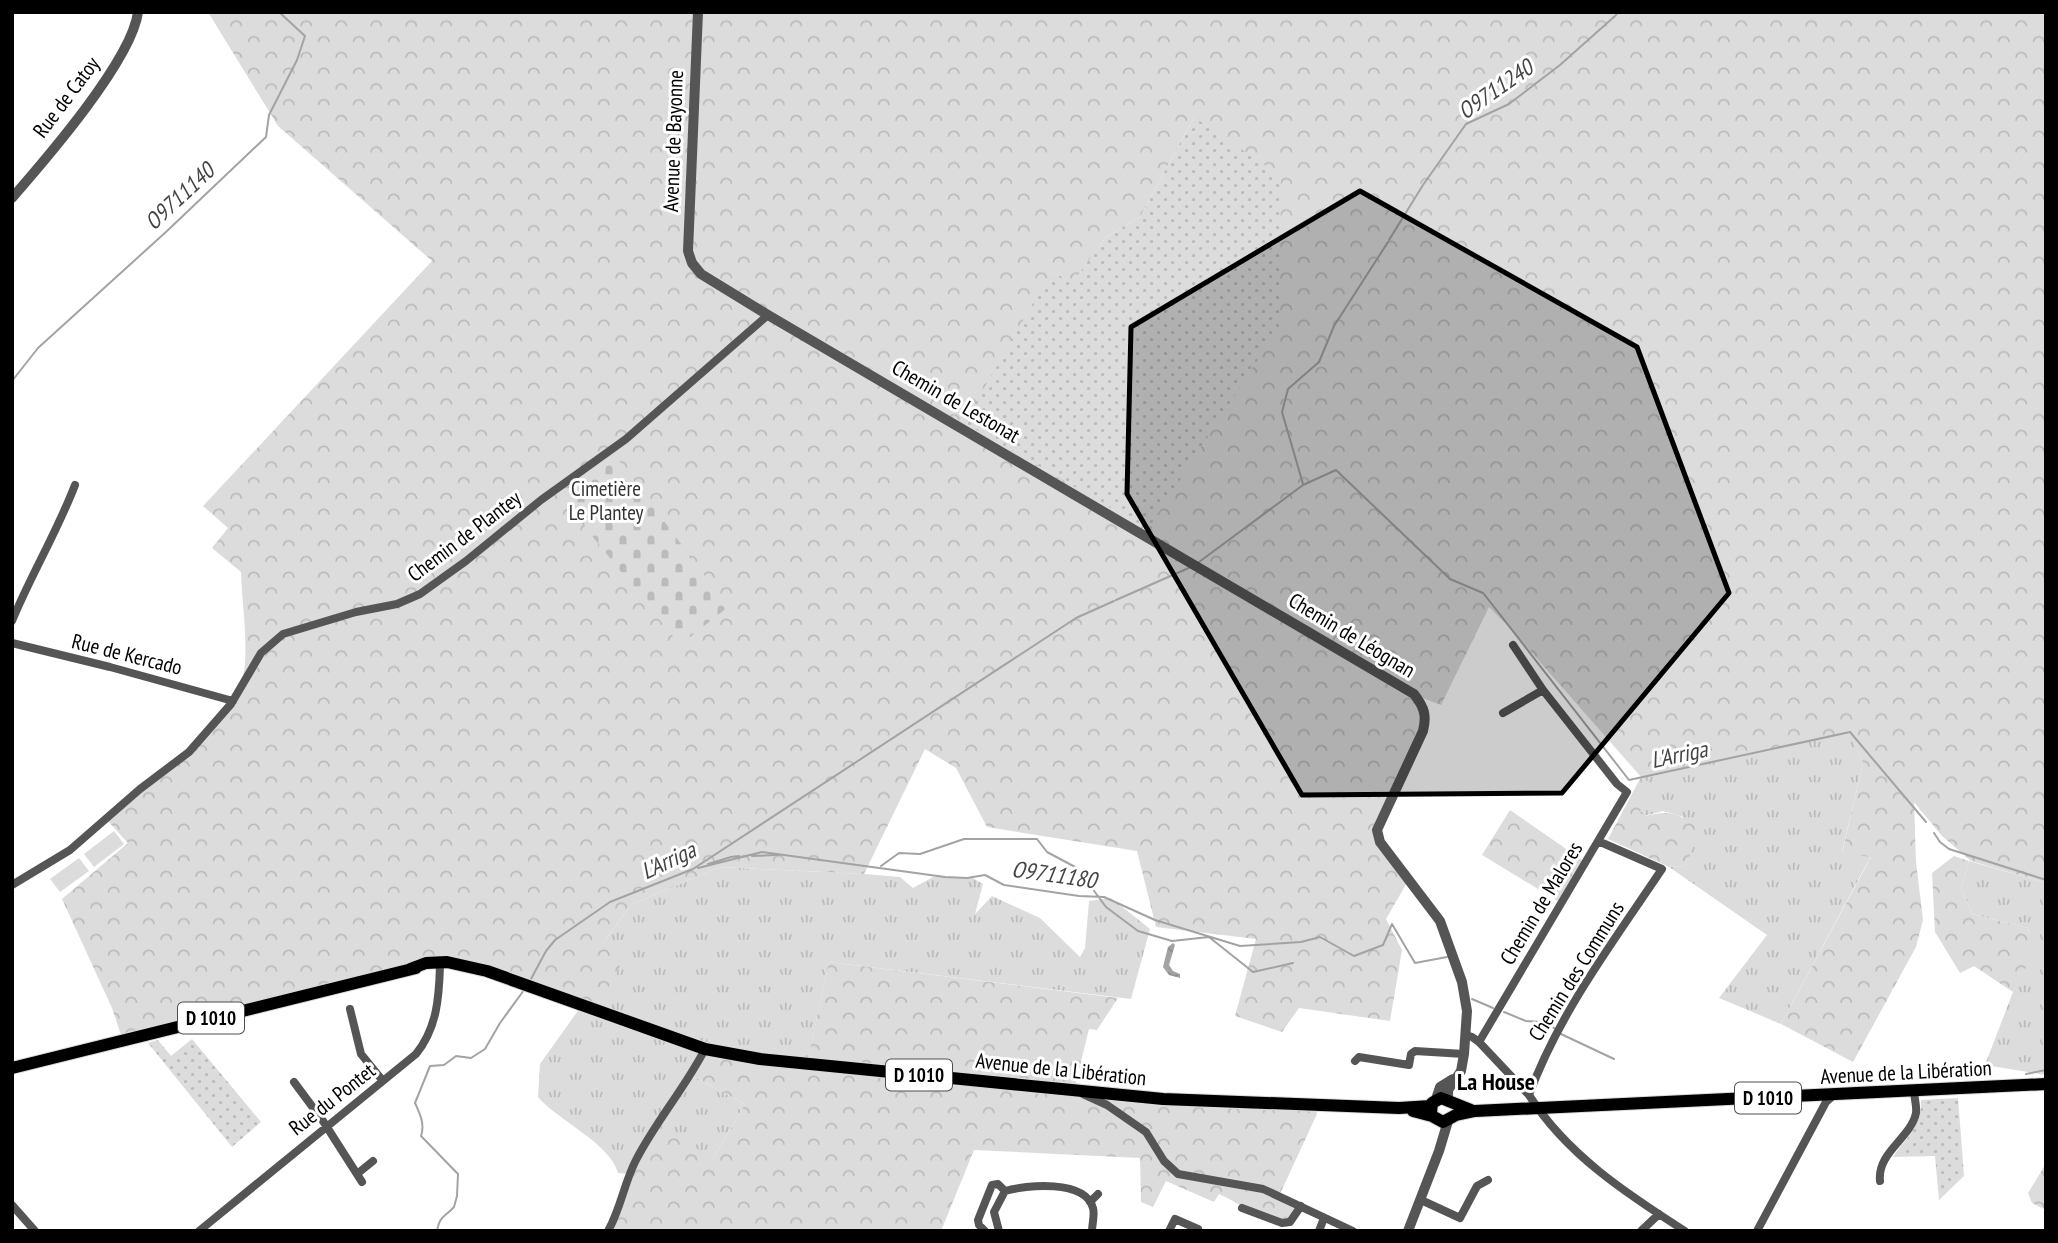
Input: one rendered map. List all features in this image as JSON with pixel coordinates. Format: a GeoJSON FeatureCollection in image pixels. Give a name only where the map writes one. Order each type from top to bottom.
{"type":"FeatureCollection","features":[{"type":"Feature","properties":{"kind":"main road","name":"D 1010"},"geometry":{"type":"LineString","coordinates":[[12,1068],[410,968],[447,962],[468,967]]}},
{"type":"Feature","properties":{"kind":"main road","name":"D 1010"},"geometry":{"type":"LineString","coordinates":[[410,968],[468,967]]}},
{"type":"Feature","properties":{"kind":"main road","name":"Avenue de la Libération"},"geometry":{"type":"LineString","coordinates":[[468,967],[705,1049],[760,1059],[1163,1099],[1475,1111],[2046,1084]]}},
{"type":"Feature","properties":{"kind":"street","name":"Rue de Catoy"},"geometry":{"type":"LineString","coordinates":[[12,198],[104,82],[133,33],[138,12]]}},
{"type":"Feature","properties":{"kind":"street","name":"Avenue de Bayonne"},"geometry":{"type":"LineString","coordinates":[[697,270],[688,251],[698,12]]}},
{"type":"Feature","properties":{"kind":"street","name":"Chemin de Lestonat"},"geometry":{"type":"LineString","coordinates":[[697,270],[768,315],[1194,565]]}},
{"type":"Feature","properties":{"kind":"street","name":"Chemin de Plantey"},"geometry":{"type":"LineString","coordinates":[[12,886],[71,850],[140,789],[189,752],[233,702],[261,653],[283,634],[356,612],[397,604],[420,594],[466,561],[541,500],[626,439],[746,337],[768,315]]}},
{"type":"Feature","properties":{"kind":"street"},"geometry":{"type":"LineString","coordinates":[[12,621],[75,485]]}},
{"type":"Feature","properties":{"kind":"street","name":"Chemin de Léognan"},"geometry":{"type":"LineString","coordinates":[[1194,565],[1414,694],[1426,714],[1423,731],[1377,825],[1377,835],[1444,929],[1464,990],[1467,1011],[1462,1067],[1448,1090],[1442,1110]]}},
{"type":"Feature","properties":{"kind":"street","name":"Rue de Kercado"},"geometry":{"type":"LineString","coordinates":[[12,643],[134,673],[233,702]]}},
{"type":"Feature","properties":{"kind":"street"},"geometry":{"type":"LineString","coordinates":[[1513,645],[1543,690],[1617,784],[1627,792],[1598,841]]}},
{"type":"Feature","properties":{"kind":"street"},"geometry":{"type":"LineString","coordinates":[[1503,713],[1543,690]]}},
{"type":"Feature","properties":{"kind":"street","name":"Chemin de Malores"},"geometry":{"type":"LineString","coordinates":[[1479,1042],[1598,841],[1662,869]]}},
{"type":"Feature","properties":{"kind":"street","name":"Chemin des Communs"},"geometry":{"type":"LineString","coordinates":[[1529,1096],[1541,1064],[1585,985],[1662,869]]}},
{"type":"Feature","properties":{"kind":"street","name":"Rue du Pontet"},"geometry":{"type":"LineString","coordinates":[[199,1231],[416,1054],[426,1038],[438,1004],[440,966]]}},
{"type":"Feature","properties":{"kind":"street"},"geometry":{"type":"LineString","coordinates":[[354,1013],[361,1054],[383,1081]]}},
{"type":"Feature","properties":{"kind":"street"},"geometry":{"type":"LineString","coordinates":[[1466,1035],[1479,1042],[1517,1082],[1555,1129],[1610,1182],[1685,1231]]}},
{"type":"Feature","properties":{"kind":"street"},"geometry":{"type":"LineString","coordinates":[[608,1231],[620,1208],[634,1163],[705,1049]]}},
{"type":"Feature","properties":{"kind":"street"},"geometry":{"type":"LineString","coordinates":[[1355,1061],[1359,1057],[1409,1065],[1411,1054],[1415,1051],[1464,1054]]}},
{"type":"Feature","properties":{"kind":"street"},"geometry":{"type":"LineString","coordinates":[[294,1082],[297,1094],[326,1127],[360,1178],[373,1161]]}},
{"type":"Feature","properties":{"kind":"street"},"geometry":{"type":"LineString","coordinates":[[1074,1090],[1107,1105],[1135,1123],[1146,1132],[1169,1168],[1178,1174],[1263,1189],[1353,1231]]}},
{"type":"Feature","properties":{"kind":"street"},"geometry":{"type":"LineString","coordinates":[[1880,1181],[1883,1165],[1893,1146],[1907,1133],[1916,1114],[1914,1090]]}},
{"type":"Feature","properties":{"kind":"street"},"geometry":{"type":"LineString","coordinates":[[1757,1231],[1826,1102],[1834,1095]]}},
{"type":"Feature","properties":{"kind":"street"},"geometry":{"type":"LineString","coordinates":[[1408,1231],[1442,1143],[1442,1110]]}},
{"type":"Feature","properties":{"kind":"street"},"geometry":{"type":"LineString","coordinates":[[1460,1218],[1477,1186],[1488,1181]]}},
{"type":"Feature","properties":{"kind":"street"},"geometry":{"type":"LineString","coordinates":[[985,1231],[978,1220],[992,1185],[998,1184],[1005,1191]]}},
{"type":"Feature","properties":{"kind":"street"},"geometry":{"type":"LineString","coordinates":[[1005,1191],[1030,1186],[1058,1186],[1079,1193],[1093,1208],[1092,1231]]}},
{"type":"Feature","properties":{"kind":"street"},"geometry":{"type":"LineString","coordinates":[[999,1231],[994,1212],[1005,1191]]}},
{"type":"Feature","properties":{"kind":"street"},"geometry":{"type":"LineString","coordinates":[[1090,1202],[1098,1194]]}},
{"type":"Feature","properties":{"kind":"street"},"geometry":{"type":"LineString","coordinates":[[1421,1200],[1468,1222]]}},
{"type":"Feature","properties":{"kind":"street"},"geometry":{"type":"LineString","coordinates":[[12,1205],[35,1231]]}},
{"type":"Feature","properties":{"kind":"street"},"geometry":{"type":"LineString","coordinates":[[1242,1208],[1282,1223],[1290,1222],[1301,1206]]}},
{"type":"Feature","properties":{"kind":"street"},"geometry":{"type":"LineString","coordinates":[[1642,1231],[1659,1214]]}},
{"type":"Feature","properties":{"kind":"street"},"geometry":{"type":"LineString","coordinates":[[1319,1231],[1324,1217]]}},
{"type":"Feature","properties":{"kind":"street"},"geometry":{"type":"LineString","coordinates":[[1169,1231],[1175,1219],[1198,1229],[1197,1231]]}},
{"type":"Feature","properties":{"kind":"highlighted area"},"geometry":{"type":"Polygon","coordinates":[[[1360,191],[1637,347],[1729,593],[1562,793],[1302,795],[1127,494],[1131,327],[1360,191]]]}},
{"type":"Feature","properties":{"kind":"green space"},"geometry":{"type":"Polygon","coordinates":[[[208,12],[2046,12],[2046,883],[1971,861],[1942,836],[1914,802],[1916,862],[1923,920],[1916,947],[1853,1062],[1781,1024],[1871,857],[1842,853],[1863,763],[1850,733],[1643,777],[1648,782],[1640,812],[1645,816],[1673,814],[1698,828],[1696,841],[1685,866],[1669,867],[1608,839],[1641,777],[1489,607],[1441,705],[1415,695],[1425,714],[1377,830],[1408,881],[1386,919],[1402,950],[1390,1021],[1299,1008],[1282,1032],[1235,1016],[1256,939],[1156,927],[1137,851],[987,827],[956,768],[925,749],[864,874],[719,867],[631,905],[603,943],[620,966],[596,1010],[452,960],[122,1038],[112,1008],[62,899],[128,843],[107,820],[168,770],[211,729],[240,685],[245,663],[241,572],[212,548],[228,528],[203,506],[432,261],[278,126],[208,12]],[[1194,117],[1140,217],[1106,237],[1073,283],[1051,272],[1148,529],[1194,117]]]}},
{"type":"Feature","properties":{"kind":"green space"},"geometry":{"type":"Polygon","coordinates":[[[1194,117],[1281,176],[1279,327],[1148,529],[964,423],[1051,272],[1073,282],[1106,237],[1140,217],[1194,117]]]}},
{"type":"Feature","properties":{"kind":"green space","name":"Cimetière Le Plantey"},"geometry":{"type":"Polygon","coordinates":[[[611,450],[728,607],[680,645],[555,490],[611,450]]]}},
{"type":"Feature","properties":{"kind":"green space"},"geometry":{"type":"Polygon","coordinates":[[[1850,732],[1863,763],[1842,852],[1871,856],[1781,1024],[1719,998],[1767,935],[1669,867],[1685,866],[1687,860],[1683,817],[1663,811],[1644,816],[1639,812],[1647,783],[1642,777],[1850,732]]]}},
{"type":"Feature","properties":{"kind":"green space"},"geometry":{"type":"Polygon","coordinates":[[[1510,810],[1582,860],[1558,901],[1482,855],[1510,810]]]}},
{"type":"Feature","properties":{"kind":"green space"},"geometry":{"type":"Polygon","coordinates":[[[114,831],[124,844],[94,867],[84,854],[114,831]]]}},
{"type":"Feature","properties":{"kind":"green space"},"geometry":{"type":"Polygon","coordinates":[[[1954,856],[1969,861],[1961,888],[1972,914],[2028,928],[2033,954],[2013,992],[1974,966],[1960,973],[1935,932],[1932,873],[1954,856]]]}},
{"type":"Feature","properties":{"kind":"green space"},"geometry":{"type":"Polygon","coordinates":[[[79,858],[89,871],[60,892],[50,879],[79,858]]]}},
{"type":"Feature","properties":{"kind":"green space"},"geometry":{"type":"Polygon","coordinates":[[[1969,861],[2046,883],[2046,1075],[1985,1065],[2013,992],[2032,954],[2028,928],[1972,914],[1961,888],[1969,861]]]}},
{"type":"Feature","properties":{"kind":"green space"},"geometry":{"type":"Polygon","coordinates":[[[719,867],[900,877],[913,888],[933,877],[971,877],[983,884],[975,914],[992,896],[1040,918],[1080,957],[1085,948],[1089,901],[1111,898],[1150,929],[1131,999],[829,962],[807,1064],[691,1075],[745,1104],[713,1159],[630,1174],[618,1173],[605,1152],[538,1097],[540,1064],[582,1005],[603,943],[631,905],[719,867]]]}},
{"type":"Feature","properties":{"kind":"green space"},"geometry":{"type":"Polygon","coordinates":[[[829,962],[1118,998],[1097,1030],[1089,1029],[1074,1090],[1315,1105],[1317,1114],[1279,1196],[1301,1206],[1290,1222],[1243,1206],[1219,1194],[1214,1202],[1166,1181],[1153,1207],[1141,1202],[1140,1158],[974,1150],[941,1231],[608,1231],[630,1174],[658,1123],[713,1159],[745,1104],[691,1075],[705,1049],[807,1063],[829,962]]]}},
{"type":"Feature","properties":{"kind":"green space"},"geometry":{"type":"Polygon","coordinates":[[[192,1039],[261,1122],[232,1147],[148,1043],[158,1040],[171,1056],[192,1039]]]}},
{"type":"Feature","properties":{"kind":"green space"},"geometry":{"type":"Polygon","coordinates":[[[1958,1098],[1964,1176],[1939,1200],[1935,1156],[1893,1157],[1916,1125],[1921,1100],[1958,1098]]]}},
{"type":"Feature","properties":{"kind":"green space"},"geometry":{"type":"Polygon","coordinates":[[[2046,1141],[2046,1210],[2032,1203],[2028,1193],[2045,1165],[2046,1141]]]}},
{"type":"Feature","properties":{"kind":"water"},"geometry":{"type":"Polygon","coordinates":[[[1173,943],[1175,945],[1169,965],[1173,971],[1180,974],[1180,978],[1169,975],[1163,967],[1168,947],[1173,943]]]}},
{"type":"Feature","properties":{"kind":"waterway","name":"O9711140"},"geometry":{"type":"LineString","coordinates":[[12,381],[38,348],[266,137],[269,115],[297,60],[305,36],[279,12]]}},
{"type":"Feature","properties":{"kind":"waterway","name":"O9711240"},"geometry":{"type":"LineString","coordinates":[[1389,240],[1466,124],[1509,104],[1560,65],[1615,16]]}},
{"type":"Feature","properties":{"kind":"waterway","name":"O9711240"},"geometry":{"type":"LineString","coordinates":[[1303,484],[1282,412],[1288,389],[1319,362],[1334,326],[1388,242]]}},
{"type":"Feature","properties":{"kind":"waterway","name":"L'Arriga"},"geometry":{"type":"LineString","coordinates":[[1199,562],[1303,485],[1336,470],[1450,579],[1483,593]]}},
{"type":"Feature","properties":{"kind":"waterway","name":"L'Arriga"},"geometry":{"type":"LineString","coordinates":[[1116,600],[1191,567]]}},
{"type":"Feature","properties":{"kind":"waterway","name":"L'Arriga"},"geometry":{"type":"LineString","coordinates":[[1484,594],[1629,780],[1850,732],[1926,822]]}},
{"type":"Feature","properties":{"kind":"waterway","name":"L'Arriga"},"geometry":{"type":"LineString","coordinates":[[531,979],[555,940],[610,902],[693,869],[1076,618],[1114,601]]}},
{"type":"Feature","properties":{"kind":"waterway","name":"L'Arriga"},"geometry":{"type":"LineString","coordinates":[[1934,833],[1949,849],[2046,880]]}},
{"type":"Feature","properties":{"kind":"waterway"},"geometry":{"type":"LineString","coordinates":[[881,866],[899,853],[920,854],[964,839],[1037,839],[1047,852],[1077,868],[1106,907],[1138,931],[1172,941],[1209,937],[1253,972],[1293,963]]}},
{"type":"Feature","properties":{"kind":"waterway","name":"O9711180"},"geometry":{"type":"LineString","coordinates":[[698,868],[762,852],[945,877],[985,875],[1004,885],[1104,897],[1155,920],[1240,946],[1301,942],[1320,937],[1354,956],[1383,945],[1392,924],[1415,963],[1447,957]]}},
{"type":"Feature","properties":{"kind":"waterway","name":"O9711180"},"geometry":{"type":"LineString","coordinates":[[752,856],[778,855]]}},
{"type":"Feature","properties":{"kind":"waterway","name":"O9711180"},"geometry":{"type":"LineString","coordinates":[[708,864],[739,856]]}},
{"type":"Feature","properties":{"kind":"waterway","name":"L'Arriga"},"geometry":{"type":"LineString","coordinates":[[437,1231],[441,1219],[454,1207],[458,1174],[421,1136],[422,1123],[415,1103],[430,1066],[444,1065],[456,1056],[471,1058],[485,1049],[524,990]]}},
{"type":"Feature","properties":{"kind":"waterway","name":"O9711180"},"geometry":{"type":"LineString","coordinates":[[1472,999],[1493,1008]]}},
{"type":"Feature","properties":{"kind":"waterway","name":"O9711180"},"geometry":{"type":"LineString","coordinates":[[1504,1012],[1554,1028]]}},
{"type":"Feature","properties":{"kind":"waterway","name":"O9711180"},"geometry":{"type":"LineString","coordinates":[[1561,1034],[1614,1059]]}},
{"type":"Feature","properties":{"kind":"waterway"},"geometry":{"type":"LineString","coordinates":[[2026,1074],[2046,1070]]}},
{"type":"Feature","properties":{"kind":"district","name":"La House"},"geometry":{"type":"Point","coordinates":[1496,1081]}}]}
